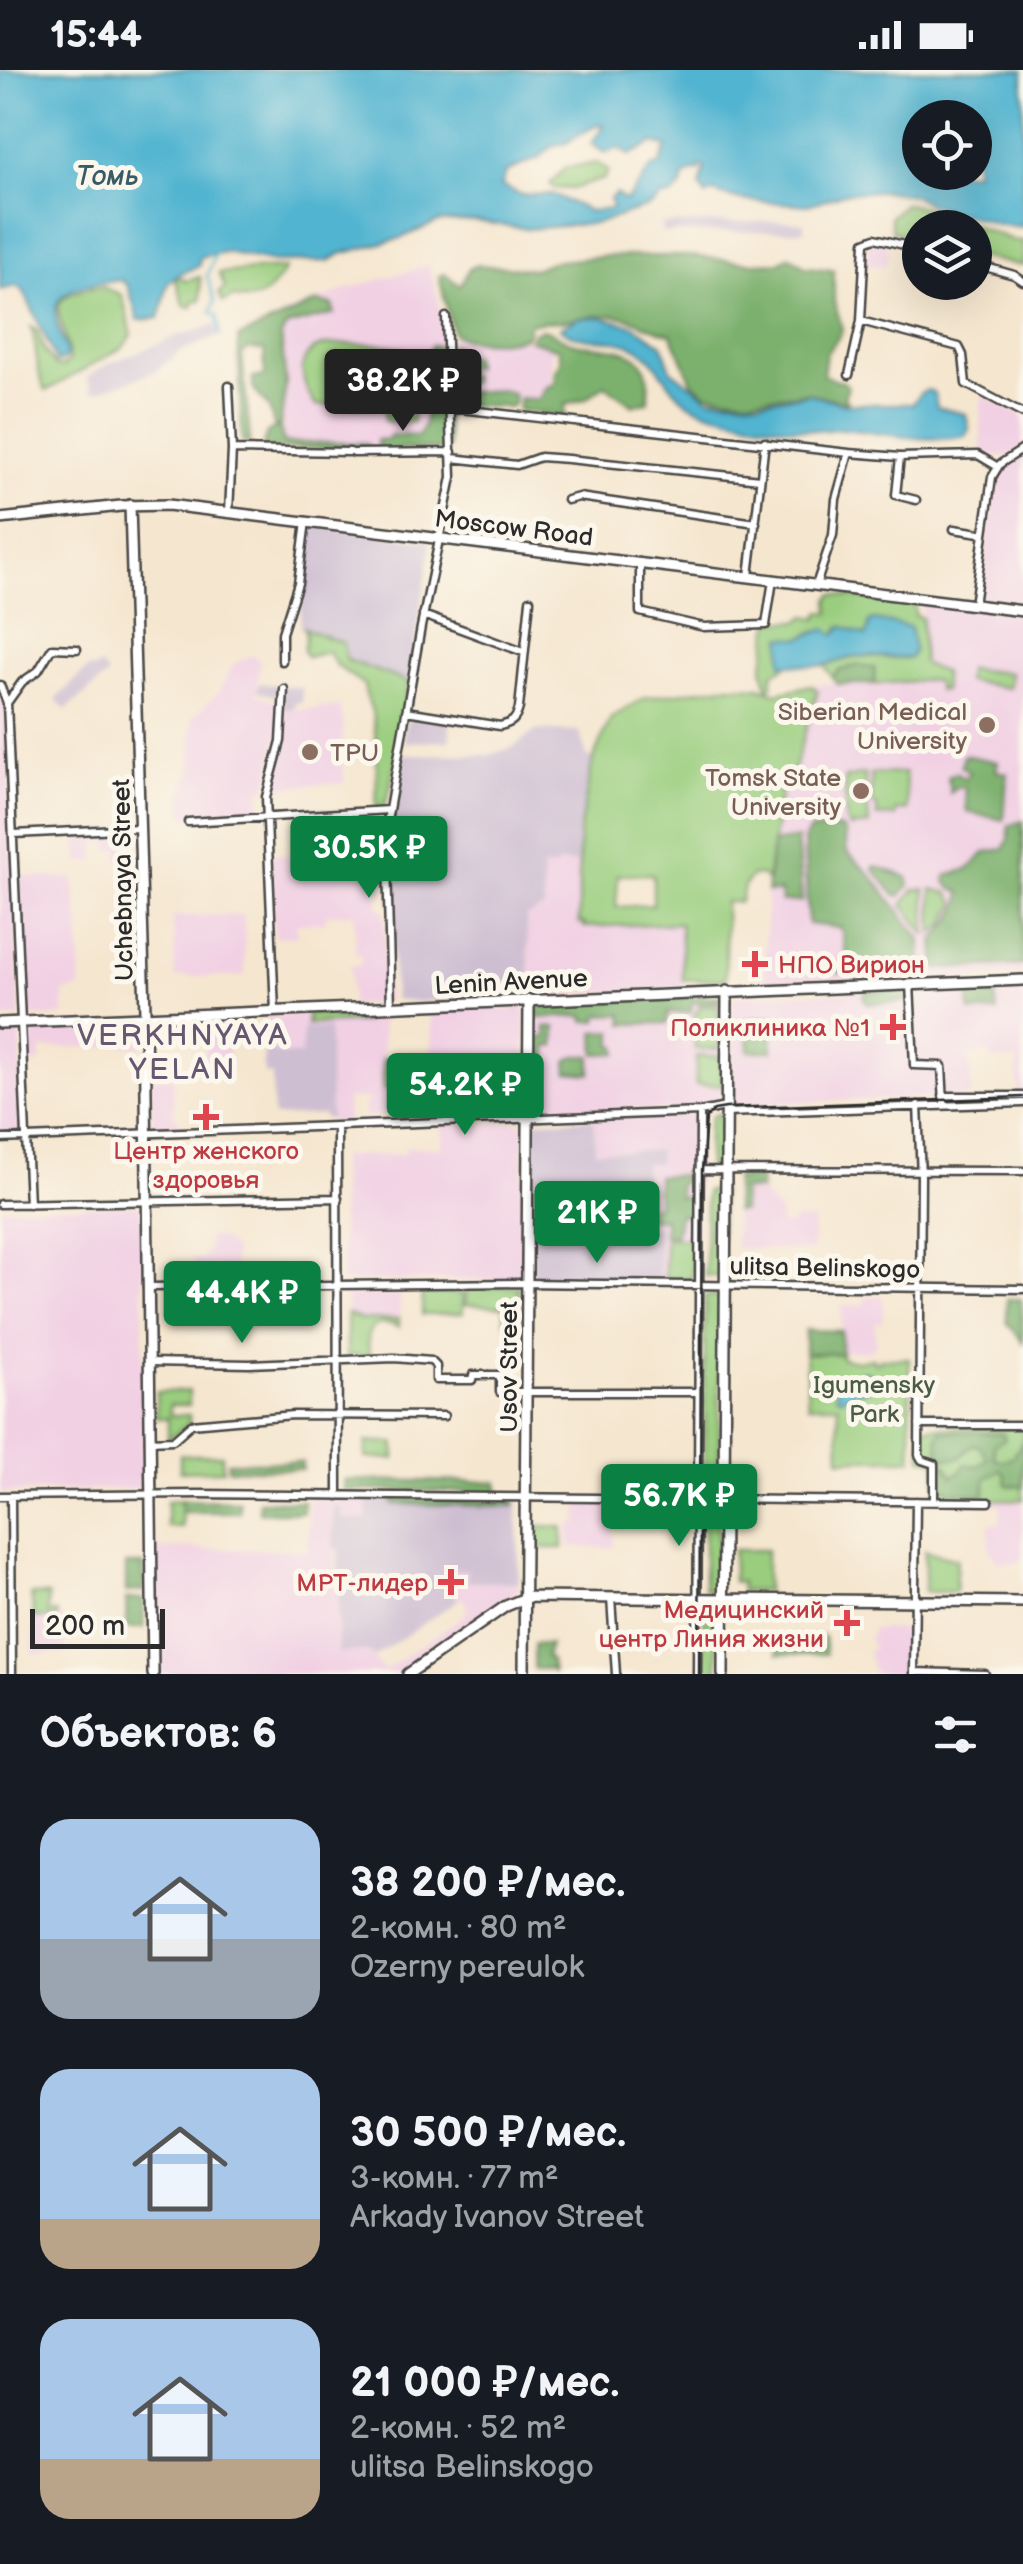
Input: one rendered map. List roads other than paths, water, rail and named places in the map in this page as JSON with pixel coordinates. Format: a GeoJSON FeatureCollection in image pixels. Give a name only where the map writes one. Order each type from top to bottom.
{"type":"FeatureCollection","features":[{"type":"Feature","properties":{"kind":"main road","name":"Moscow Road"},"geometry":{"type":"LineString","coordinates":[[0,518],[161,504],[1023,611]]}},
{"type":"Feature","properties":{"kind":"main road","name":"Uchebnaya Street"},"geometry":{"type":"LineString","coordinates":[[130,505],[145,1017],[153,1674]]}},
{"type":"Feature","properties":{"kind":"main road","name":"Lenin Avenue"},"geometry":{"type":"LineString","coordinates":[[0,1023],[1023,980]]}},
{"type":"Feature","properties":{"kind":"main road"},"geometry":{"type":"LineString","coordinates":[[723,1674],[727,991]]}},
{"type":"Feature","properties":{"kind":"main road","name":"Usov Street"},"geometry":{"type":"LineString","coordinates":[[524,1674],[529,1000]]}},
{"type":"Feature","properties":{"kind":"main road"},"geometry":{"type":"LineString","coordinates":[[408,1674],[523,1598],[1023,1602]]}},
{"type":"Feature","properties":{"kind":"street"},"geometry":{"type":"LineString","coordinates":[[849,374],[861,321],[867,240],[875,238],[902,245]]}},
{"type":"Feature","properties":{"kind":"street"},"geometry":{"type":"LineString","coordinates":[[992,269],[1023,281]]}},
{"type":"Feature","properties":{"kind":"street"},"geometry":{"type":"LineString","coordinates":[[391,1006],[385,850],[388,810],[452,478],[446,317]]}},
{"type":"Feature","properties":{"kind":"street"},"geometry":{"type":"LineString","coordinates":[[861,321],[959,347],[964,355],[966,384],[1023,414]]}},
{"type":"Feature","properties":{"kind":"street"},"geometry":{"type":"LineString","coordinates":[[229,386],[229,512]]}},
{"type":"Feature","properties":{"kind":"street"},"geometry":{"type":"LineString","coordinates":[[450,408],[848,454],[978,456],[998,467]]}},
{"type":"Feature","properties":{"kind":"street"},"geometry":{"type":"LineString","coordinates":[[749,576],[765,442]]}},
{"type":"Feature","properties":{"kind":"street"},"geometry":{"type":"LineString","coordinates":[[974,605],[991,481],[998,467],[1023,449]]}},
{"type":"Feature","properties":{"kind":"street"},"geometry":{"type":"LineString","coordinates":[[232,450],[452,455],[518,465],[540,458],[568,459],[760,479]]}},
{"type":"Feature","properties":{"kind":"street"},"geometry":{"type":"LineString","coordinates":[[816,585],[832,535],[848,454]]}},
{"type":"Feature","properties":{"kind":"street"},"geometry":{"type":"LineString","coordinates":[[900,457],[896,494],[916,500]]}},
{"type":"Feature","properties":{"kind":"street"},"geometry":{"type":"LineString","coordinates":[[566,500],[579,497],[756,523]]}},
{"type":"Feature","properties":{"kind":"street"},"geometry":{"type":"LineString","coordinates":[[282,661],[282,633],[298,583],[306,522]]}},
{"type":"Feature","properties":{"kind":"street"},"geometry":{"type":"LineString","coordinates":[[954,529],[980,533]]}},
{"type":"Feature","properties":{"kind":"street"},"geometry":{"type":"LineString","coordinates":[[640,562],[640,612],[704,627],[766,625],[773,580]]}},
{"type":"Feature","properties":{"kind":"street"},"geometry":{"type":"LineString","coordinates":[[406,711],[500,726],[516,718],[530,600]]}},
{"type":"Feature","properties":{"kind":"street"},"geometry":{"type":"LineString","coordinates":[[423,615],[523,652]]}},
{"type":"Feature","properties":{"kind":"street"},"geometry":{"type":"LineString","coordinates":[[7,702],[22,682],[38,672],[52,648],[77,649]]}},
{"type":"Feature","properties":{"kind":"street"},"geometry":{"type":"LineString","coordinates":[[0,685],[7,702],[28,1204]]}},
{"type":"Feature","properties":{"kind":"street"},"geometry":{"type":"LineString","coordinates":[[274,1012],[266,797],[281,741],[284,689]]}},
{"type":"Feature","properties":{"kind":"street"},"geometry":{"type":"LineString","coordinates":[[188,822],[388,810]]}},
{"type":"Feature","properties":{"kind":"street"},"geometry":{"type":"LineString","coordinates":[[14,834],[140,828]]}},
{"type":"Feature","properties":{"kind":"street"},"geometry":{"type":"LineString","coordinates":[[910,984],[914,1065],[942,1066],[944,1100]]}},
{"type":"Feature","properties":{"kind":"street"},"geometry":{"type":"LineString","coordinates":[[0,1139],[1023,1099]]}},
{"type":"Feature","properties":{"kind":"street"},"geometry":{"type":"LineString","coordinates":[[918,1105],[920,1458],[934,1464],[934,1501]]}},
{"type":"Feature","properties":{"kind":"street"},"geometry":{"type":"LineString","coordinates":[[698,1674],[700,1112]]}},
{"type":"Feature","properties":{"kind":"street"},"geometry":{"type":"LineString","coordinates":[[337,1126],[338,1496]]}},
{"type":"Feature","properties":{"kind":"street"},"geometry":{"type":"LineString","coordinates":[[699,1170],[1023,1171]]}},
{"type":"Feature","properties":{"kind":"street"},"geometry":{"type":"LineString","coordinates":[[0,1204],[338,1198]]}},
{"type":"Feature","properties":{"kind":"street","name":"ulitsa Belinskogo"},"geometry":{"type":"LineString","coordinates":[[147,1288],[528,1284],[1023,1289]]}},
{"type":"Feature","properties":{"kind":"street"},"geometry":{"type":"LineString","coordinates":[[148,1362],[427,1360],[436,1366],[436,1380],[500,1375],[500,1392],[698,1392]]}},
{"type":"Feature","properties":{"kind":"street"},"geometry":{"type":"LineString","coordinates":[[148,1441],[172,1440],[192,1424],[273,1416],[444,1416]]}},
{"type":"Feature","properties":{"kind":"street"},"geometry":{"type":"LineString","coordinates":[[919,1425],[1023,1425]]}},
{"type":"Feature","properties":{"kind":"street"},"geometry":{"type":"LineString","coordinates":[[0,1496],[989,1502]]}},
{"type":"Feature","properties":{"kind":"street"},"geometry":{"type":"LineString","coordinates":[[10,1496],[12,1674]]}},
{"type":"Feature","properties":{"kind":"street"},"geometry":{"type":"LineString","coordinates":[[916,1501],[914,1673],[985,1674]]}},
{"type":"Feature","properties":{"kind":"street"},"geometry":{"type":"LineString","coordinates":[[0,1578],[11,1578]]}},
{"type":"Feature","properties":{"kind":"street"},"geometry":{"type":"LineString","coordinates":[[612,1597],[616,1674]]}},
{"type":"Feature","properties":{"kind":"water","name":"Томь"},"geometry":{"type":"Polygon","coordinates":[[[0,70],[1023,70],[1023,227],[992,222],[992,210],[948,210],[912,195],[883,191],[844,193],[808,205],[740,200],[712,192],[706,196],[700,186],[705,168],[701,166],[699,171],[684,177],[682,186],[672,196],[598,223],[528,229],[474,221],[438,222],[329,261],[275,262],[225,252],[200,257],[199,266],[168,284],[159,318],[138,320],[128,286],[121,280],[87,285],[59,300],[58,326],[67,353],[65,359],[57,362],[23,290],[16,286],[0,290],[0,70]],[[598,124],[566,143],[554,145],[539,158],[506,172],[502,186],[522,195],[552,194],[589,211],[612,209],[610,199],[616,194],[626,201],[653,166],[659,166],[667,147],[654,143],[629,155],[618,148],[606,153],[591,144],[604,125],[598,124]]]}},
{"type":"Feature","properties":{"kind":"water"},"geometry":{"type":"Polygon","coordinates":[[[600,317],[635,326],[662,344],[671,370],[709,398],[759,401],[811,394],[844,404],[913,404],[920,393],[928,390],[934,393],[937,407],[966,414],[969,429],[966,436],[920,438],[780,426],[703,410],[683,399],[642,351],[614,341],[577,336],[560,328],[578,318],[600,317]]]}},
{"type":"Feature","properties":{"kind":"water"},"geometry":{"type":"Polygon","coordinates":[[[870,621],[910,627],[914,650],[910,658],[857,656],[822,666],[782,664],[782,637],[801,638],[826,629],[835,635],[842,626],[866,636],[870,621]]]}},
{"type":"Feature","properties":{"kind":"water"},"geometry":{"type":"Polygon","coordinates":[[[868,1372],[871,1388],[840,1398],[836,1395],[838,1380],[868,1372]]]}},
{"type":"Feature","properties":{"kind":"waterway"},"geometry":{"type":"LineString","coordinates":[[215,254],[207,276],[215,301],[211,313],[217,315],[220,335]]}},
{"type":"Feature","properties":{"kind":"tram line"},"geometry":{"type":"LineString","coordinates":[[699,1674],[702,1170],[706,1118],[714,1110],[726,1108],[1023,1097]]}},
{"type":"Feature","properties":{"kind":"place","name":"Siberian Medical University"},"geometry":{"type":"Point","coordinates":[987,725]}},
{"type":"Feature","properties":{"kind":"place","name":"TPU"},"geometry":{"type":"Point","coordinates":[310,752]}},
{"type":"Feature","properties":{"kind":"place","name":"Tomsk State University"},"geometry":{"type":"Point","coordinates":[861,791]}},
{"type":"Feature","properties":{"kind":"place","name":"НПО Вирион"},"geometry":{"type":"Point","coordinates":[755,964]}},
{"type":"Feature","properties":{"kind":"place","name":"Поликлиника №1"},"geometry":{"type":"Point","coordinates":[893,1027]}},
{"type":"Feature","properties":{"kind":"place","name":"Центр женского здоровья"},"geometry":{"type":"Point","coordinates":[206,1117]}},
{"type":"Feature","properties":{"kind":"place","name":"МРТ-лидер"},"geometry":{"type":"Point","coordinates":[451,1582]}},
{"type":"Feature","properties":{"kind":"place","name":"Медицинский центр Линия жизни"},"geometry":{"type":"Point","coordinates":[847,1623]}},
{"type":"Feature","properties":{"kind":"district","name":"VERKHNYAYA YELAN"},"geometry":{"type":"Point","coordinates":[183,1052]}},
{"type":"Feature","properties":{"kind":"park label","name":"Igumensky Park"},"geometry":{"type":"Point","coordinates":[874,1398]}}]}
